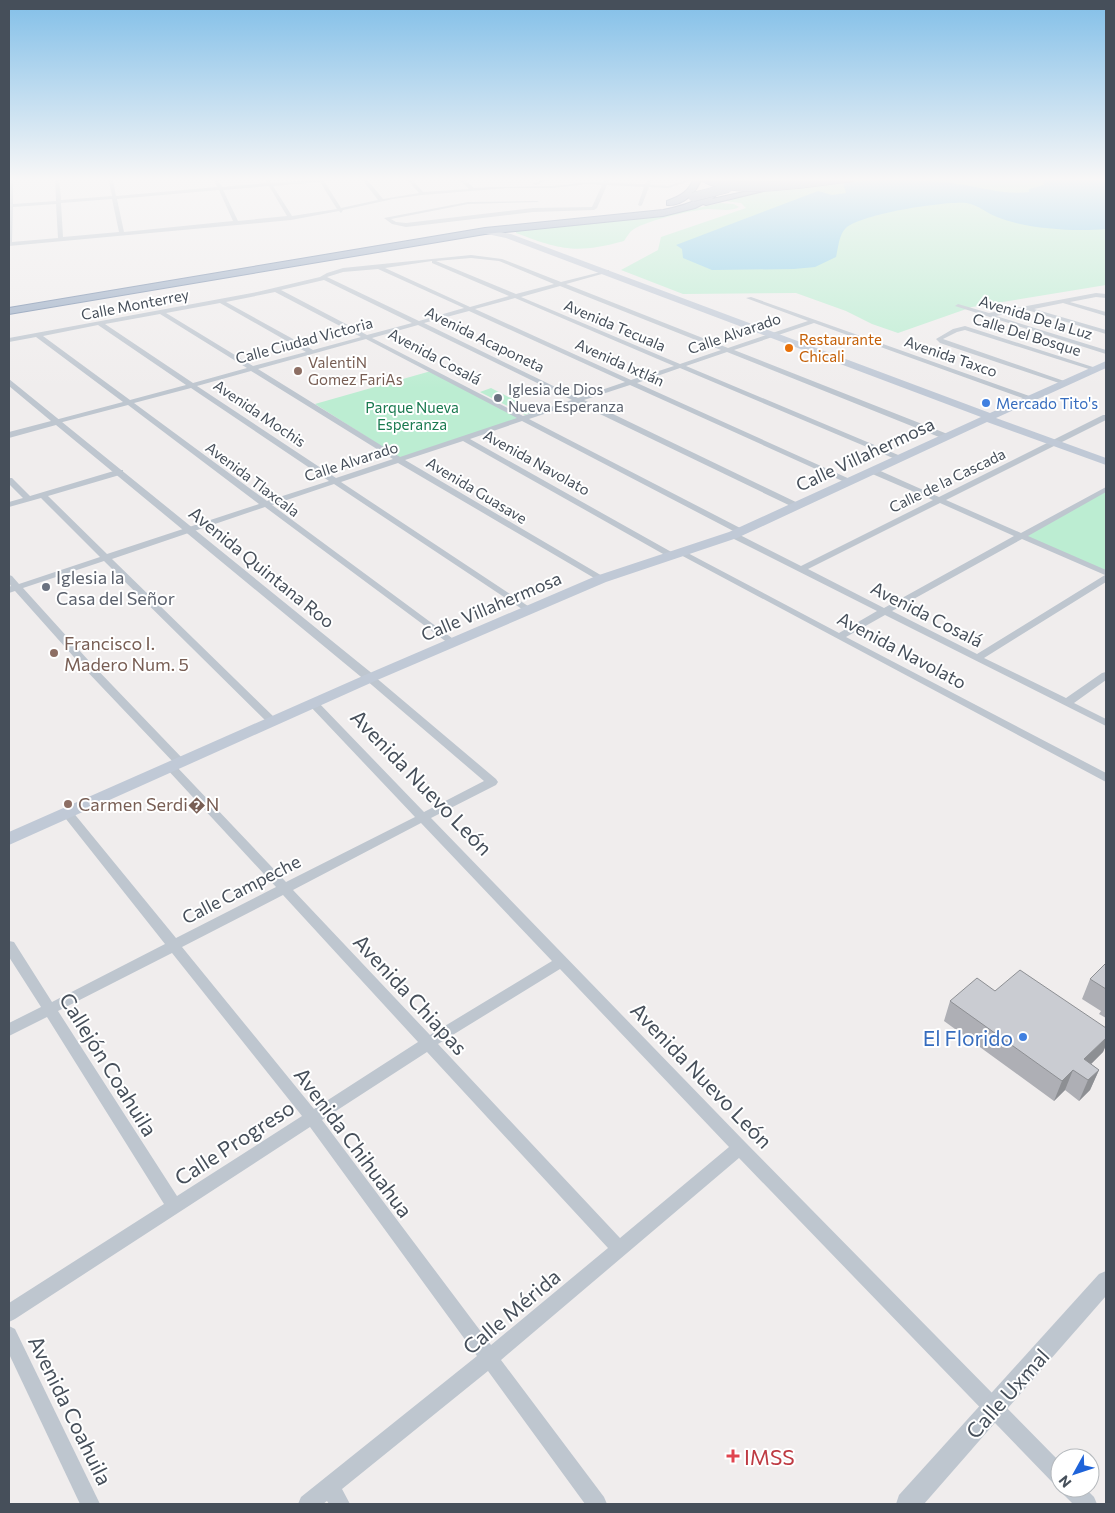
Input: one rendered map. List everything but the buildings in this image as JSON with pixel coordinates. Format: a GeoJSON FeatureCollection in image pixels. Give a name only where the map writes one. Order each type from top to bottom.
{"type":"FeatureCollection","features":[{"type":"Feature","properties":{"kind":"highway"},"geometry":{"type":"LineString","coordinates":[[9,302],[356,248]]}},
{"type":"Feature","properties":{"kind":"highway"},"geometry":{"type":"LineString","coordinates":[[9,311],[362,248]]}},
{"type":"Feature","properties":{"kind":"main road"},"geometry":{"type":"LineString","coordinates":[[538,248],[1106,462]]}},
{"type":"Feature","properties":{"kind":"main road"},"geometry":{"type":"LineString","coordinates":[[546,248],[605,272]]}},
{"type":"Feature","properties":{"kind":"main road","name":"Calle Villahermosa"},"geometry":{"type":"LineString","coordinates":[[9,839],[313,703],[528,610],[600,580],[737,533],[1106,364]]}},
{"type":"Feature","properties":{"kind":"street","name":"Calle Monterrey"},"geometry":{"type":"LineString","coordinates":[[9,340],[276,290],[324,277],[332,273],[431,261],[483,257],[505,262],[946,437]]}},
{"type":"Feature","properties":{"kind":"street","name":"Avenida Tecuala"},"geometry":{"type":"LineString","coordinates":[[431,261],[900,459]]}},
{"type":"Feature","properties":{"kind":"street","name":"Avenida Ixtlán"},"geometry":{"type":"LineString","coordinates":[[379,268],[849,482]]}},
{"type":"Feature","properties":{"kind":"street","name":"Calle Ciudad Victoria"},"geometry":{"type":"LineString","coordinates":[[9,435],[605,272]]}},
{"type":"Feature","properties":{"kind":"street","name":"Avenida Acaponeta"},"geometry":{"type":"LineString","coordinates":[[324,277],[797,506]]}},
{"type":"Feature","properties":{"kind":"street","name":"Avenida Cosalá"},"geometry":{"type":"LineString","coordinates":[[276,290],[800,568],[1106,723]]}},
{"type":"Feature","properties":{"kind":"street"},"geometry":{"type":"LineString","coordinates":[[988,315],[1096,295],[1106,296]]}},
{"type":"Feature","properties":{"kind":"street","name":"Avenida Taxco"},"geometry":{"type":"LineString","coordinates":[[749,298],[1031,398]]}},
{"type":"Feature","properties":{"kind":"street"},"geometry":{"type":"LineString","coordinates":[[222,301],[312,352]]}},
{"type":"Feature","properties":{"kind":"street"},"geometry":{"type":"LineString","coordinates":[[1063,301],[1106,314]]}},
{"type":"Feature","properties":{"kind":"street","name":"Avenida De la Luz"},"geometry":{"type":"LineString","coordinates":[[958,306],[1106,352]]}},
{"type":"Feature","properties":{"kind":"street"},"geometry":{"type":"LineString","coordinates":[[1026,308],[1106,332]]}},
{"type":"Feature","properties":{"kind":"street","name":"Avenida Guasave"},"geometry":{"type":"LineString","coordinates":[[161,312],[401,461],[600,580]]}},
{"type":"Feature","properties":{"kind":"street","name":"Calle Alvarado"},"geometry":{"type":"LineString","coordinates":[[13,589],[401,461],[815,321]]}},
{"type":"Feature","properties":{"kind":"street","name":"Avenida Mochis"},"geometry":{"type":"LineString","coordinates":[[100,324],[528,610]]}},
{"type":"Feature","properties":{"kind":"street","name":"Calle Del Bosque"},"geometry":{"type":"LineString","coordinates":[[1065,383],[942,342],[939,339],[959,328],[966,328],[1094,370]]}},
{"type":"Feature","properties":{"kind":"street","name":"Avenida Tlaxcala"},"geometry":{"type":"LineString","coordinates":[[38,335],[452,643]]}},
{"type":"Feature","properties":{"kind":"street","name":"Avenida Quintana Roo"},"geometry":{"type":"LineString","coordinates":[[9,382],[370,678],[492,782]]}},
{"type":"Feature","properties":{"kind":"street","name":"Calle de la Cascada"},"geometry":{"type":"LineString","coordinates":[[800,568],[1106,417]]}},
{"type":"Feature","properties":{"kind":"street","name":"Avenida Navolato"},"geometry":{"type":"LineString","coordinates":[[465,439],[677,555],[840,636],[1106,778]]}},
{"type":"Feature","properties":{"kind":"street"},"geometry":{"type":"LineString","coordinates":[[873,471],[1106,573]]}},
{"type":"Feature","properties":{"kind":"street"},"geometry":{"type":"LineString","coordinates":[[9,505],[120,472]]}},
{"type":"Feature","properties":{"kind":"street"},"geometry":{"type":"LineString","coordinates":[[9,480],[28,499]]}},
{"type":"Feature","properties":{"kind":"street"},"geometry":{"type":"LineString","coordinates":[[840,636],[1106,489]]}},
{"type":"Feature","properties":{"kind":"street"},"geometry":{"type":"LineString","coordinates":[[42,494],[273,722]]}},
{"type":"Feature","properties":{"kind":"street","name":"Avenida Chiapas"},"geometry":{"type":"LineString","coordinates":[[9,578],[13,589],[85,663],[284,887],[427,1044],[620,1248]]}},
{"type":"Feature","properties":{"kind":"street"},"geometry":{"type":"LineString","coordinates":[[977,658],[1106,578]]}},
{"type":"Feature","properties":{"kind":"street"},"geometry":{"type":"LineString","coordinates":[[1066,703],[1106,674]]}},
{"type":"Feature","properties":{"kind":"street","name":"Avenida Nuevo León"},"geometry":{"type":"LineString","coordinates":[[313,703],[560,962],[1050,1466]]}},
{"type":"Feature","properties":{"kind":"street","name":"Calle Campeche"},"geometry":{"type":"LineString","coordinates":[[9,1030],[284,887],[492,782]]}},
{"type":"Feature","properties":{"kind":"street","name":"Avenida Chihuahua"},"geometry":{"type":"LineString","coordinates":[[68,814],[172,946],[312,1118],[488,1359],[597,1504]]}},
{"type":"Feature","properties":{"kind":"street","name":"Callejón Coahuila"},"geometry":{"type":"LineString","coordinates":[[9,946],[174,1205]]}},
{"type":"Feature","properties":{"kind":"street","name":"Calle Progreso"},"geometry":{"type":"LineString","coordinates":[[9,1314],[174,1205],[560,962]]}},
{"type":"Feature","properties":{"kind":"street","name":"Calle Mérida"},"geometry":{"type":"LineString","coordinates":[[308,1504],[488,1359],[740,1148]]}},
{"type":"Feature","properties":{"kind":"street","name":"Calle Uxmal"},"geometry":{"type":"LineString","coordinates":[[908,1504],[1106,1281]]}},
{"type":"Feature","properties":{"kind":"street","name":"Avenida Coahuila"},"geometry":{"type":"LineString","coordinates":[[9,1335],[90,1504]]}},
{"type":"Feature","properties":{"kind":"street"},"geometry":{"type":"LineString","coordinates":[[329,1487],[340,1504]]}},
{"type":"Feature","properties":{"kind":"green space"},"geometry":{"type":"Polygon","coordinates":[[[567,248],[595,248],[581,249],[567,248]]]}},
{"type":"Feature","properties":{"kind":"green space"},"geometry":{"type":"Polygon","coordinates":[[[659,248],[1106,248],[1106,285],[972,307],[898,333],[796,293],[683,294],[621,270],[658,250],[659,248]]]}},
{"type":"Feature","properties":{"kind":"green space","name":"Parque Nueva Esperanza"},"geometry":{"type":"Polygon","coordinates":[[[431,371],[525,418],[403,460],[315,404],[431,371]]]}},
{"type":"Feature","properties":{"kind":"green space"},"geometry":{"type":"Polygon","coordinates":[[[491,388],[536,411],[525,415],[480,392],[491,388]]]}},
{"type":"Feature","properties":{"kind":"green space"},"geometry":{"type":"Polygon","coordinates":[[[1106,489],[1106,572],[1023,536],[1106,489]]]}},
{"type":"Feature","properties":{"kind":"water"},"geometry":{"type":"Polygon","coordinates":[[[680,248],[838,248],[836,257],[815,267],[712,270],[683,258],[682,249],[680,248]]]}},
{"type":"Feature","properties":{"kind":"place","name":"Restaurante Chicali"},"geometry":{"type":"Point","coordinates":[789,348]}},
{"type":"Feature","properties":{"kind":"place","name":"ValentiN Gomez FariAs"},"geometry":{"type":"Point","coordinates":[298,371]}},
{"type":"Feature","properties":{"kind":"place","name":"Iglesia de Dios Nueva Esperanza"},"geometry":{"type":"Point","coordinates":[498,398]}},
{"type":"Feature","properties":{"kind":"place","name":"Mercado Tito's"},"geometry":{"type":"Point","coordinates":[986,403]}},
{"type":"Feature","properties":{"kind":"place","name":"Iglesia la Casa del Señor"},"geometry":{"type":"Point","coordinates":[46,587]}},
{"type":"Feature","properties":{"kind":"place","name":"Francisco I. Madero Num. 5"},"geometry":{"type":"Point","coordinates":[54,653]}},
{"type":"Feature","properties":{"kind":"place","name":"Carmen Serdi�N"},"geometry":{"type":"Point","coordinates":[68,804]}},
{"type":"Feature","properties":{"kind":"place","name":"El Florido"},"geometry":{"type":"Point","coordinates":[1023,1037]}},
{"type":"Feature","properties":{"kind":"place","name":"IMSS"},"geometry":{"type":"Point","coordinates":[733,1456]}}]}
